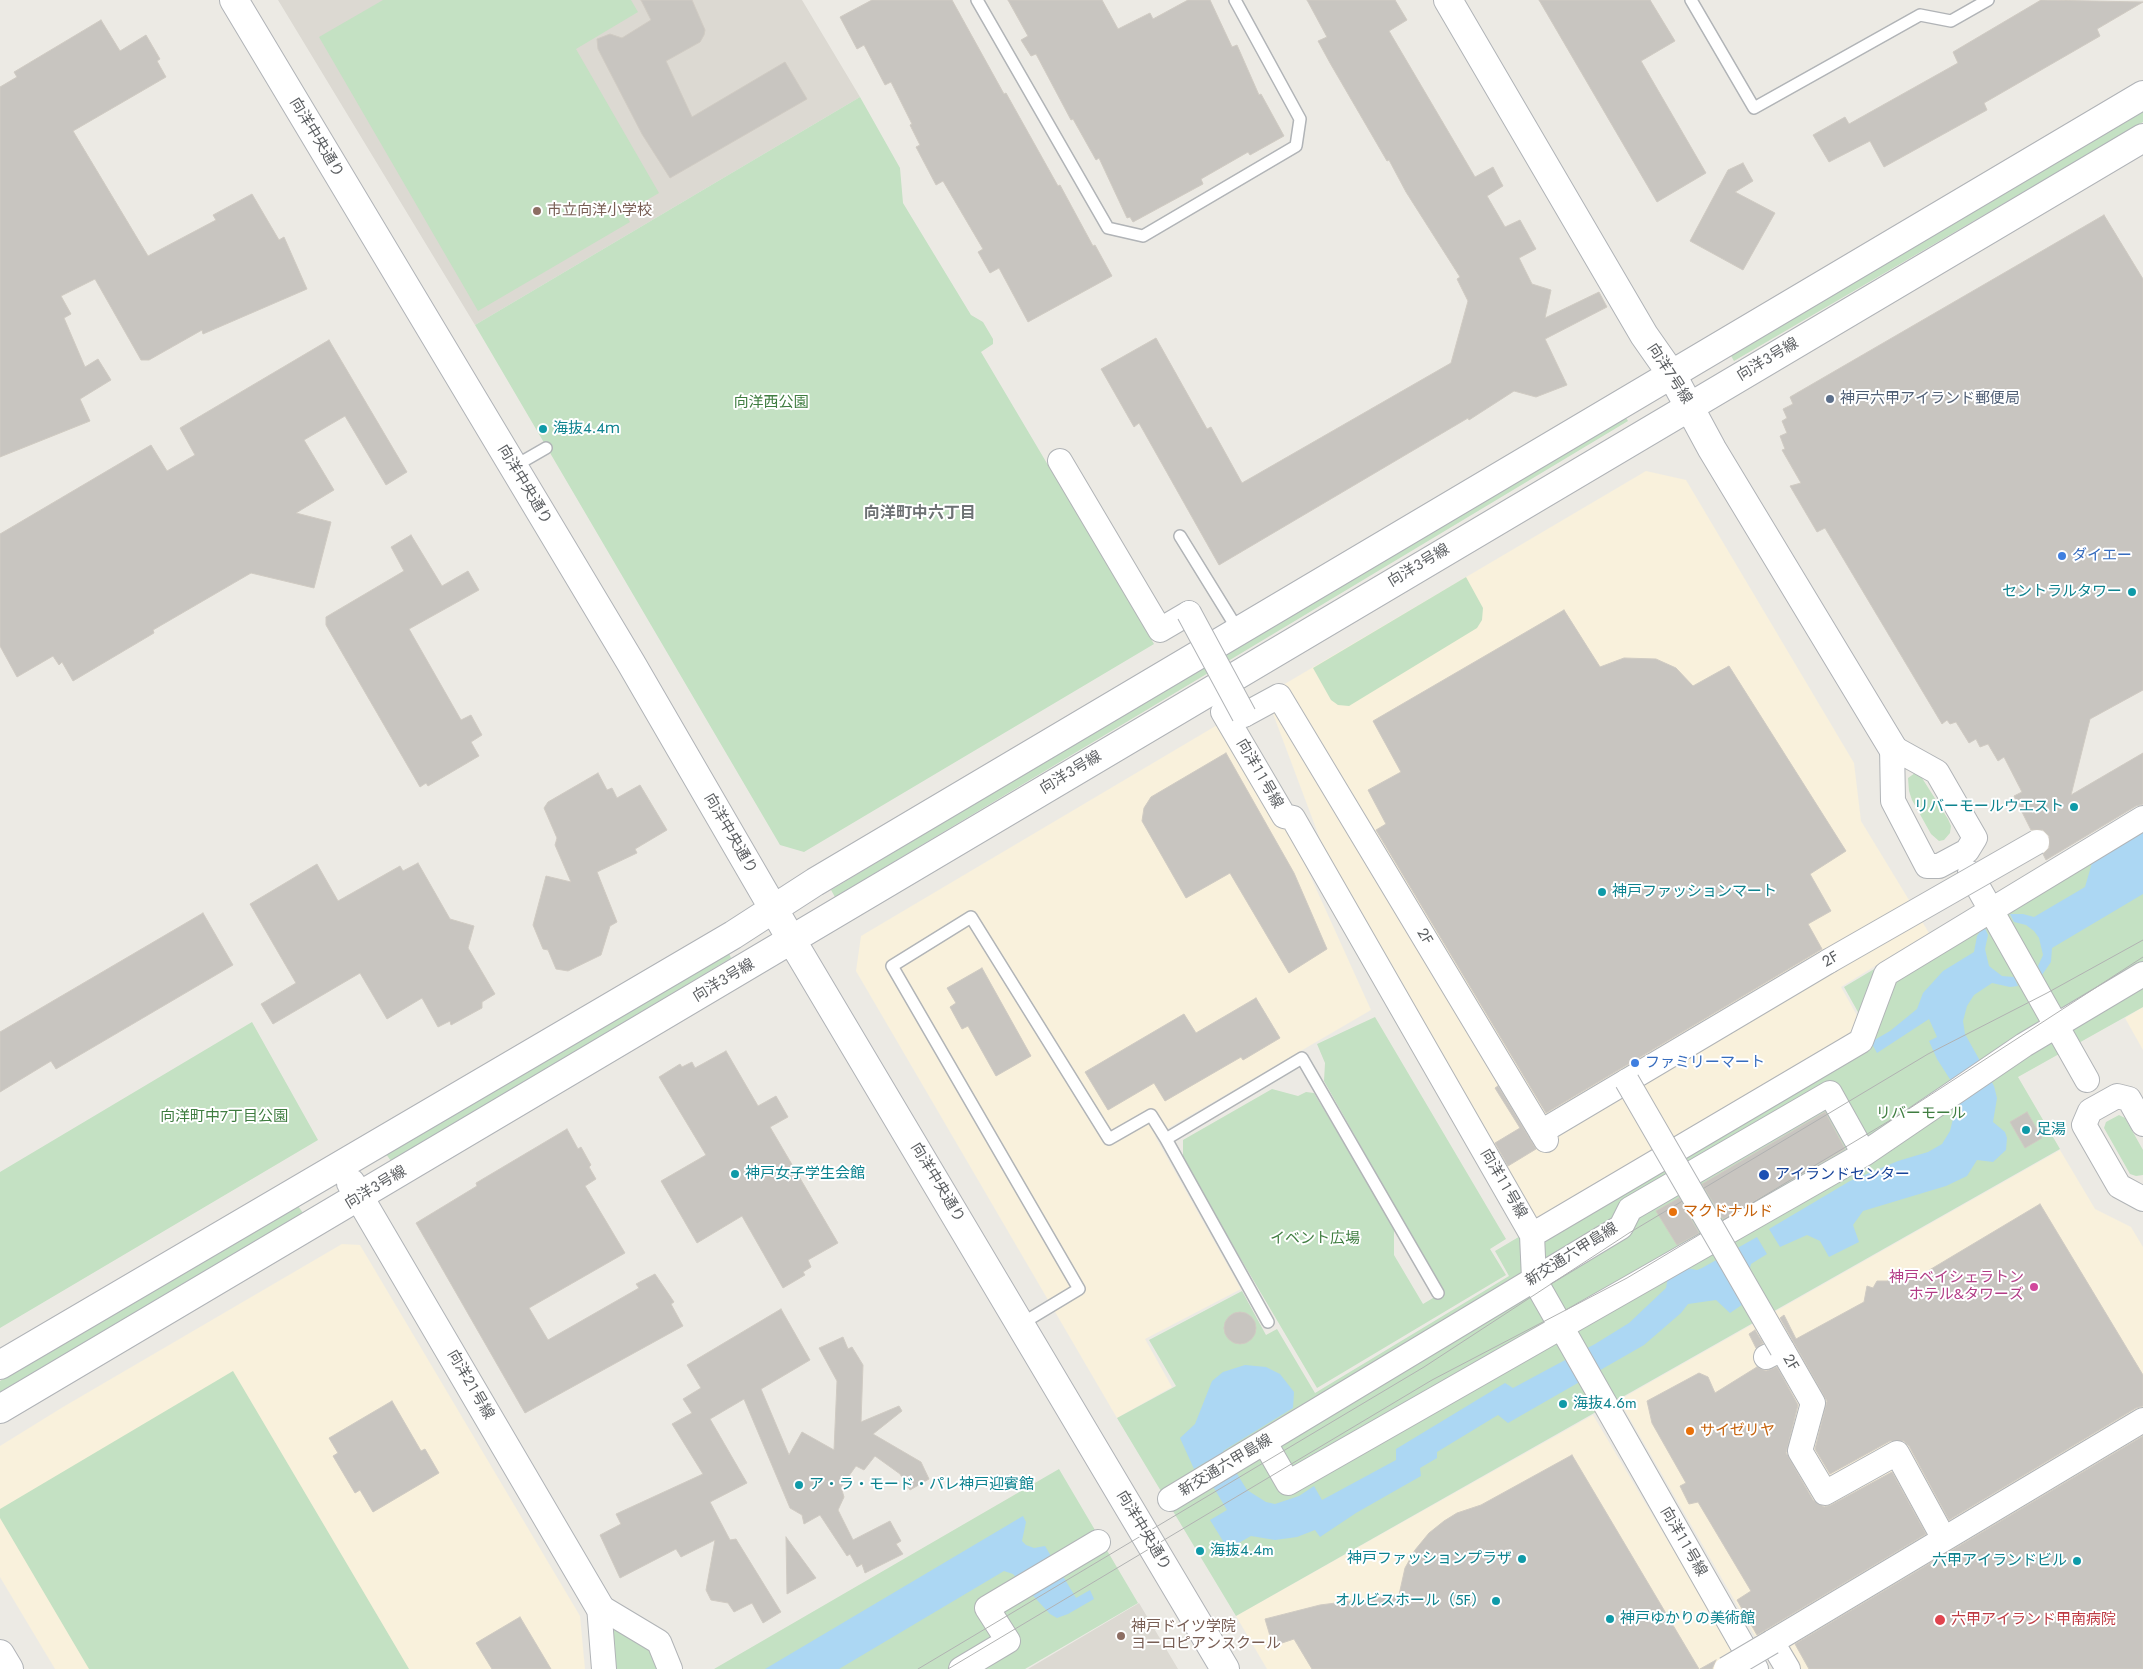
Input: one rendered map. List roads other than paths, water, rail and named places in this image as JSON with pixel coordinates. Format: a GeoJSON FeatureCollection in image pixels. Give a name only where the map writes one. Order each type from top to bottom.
{"type":"FeatureCollection","features":[{"type":"Feature","properties":{"kind":"street","name":"向洋中央通り"},"geometry":{"type":"LineString","coordinates":[[234,0],[631,663],[791,939],[1224,1669]]}},
{"type":"Feature","properties":{"kind":"street","name":"向洋７号線"},"geometry":{"type":"LineString","coordinates":[[1448,0],[1644,336],[1672,375],[1712,449],[1892,747],[1937,772],[1974,838],[1968,851],[1939,866],[1927,866],[1893,801],[1892,747]]}},
{"type":"Feature","properties":{"kind":"street"},"geometry":{"type":"LineString","coordinates":[[0,1365],[733,935],[773,908],[1238,630],[2143,95]]}},
{"type":"Feature","properties":{"kind":"street","name":"向洋３号線"},"geometry":{"type":"LineString","coordinates":[[0,1409],[360,1198],[791,939],[2143,138]]}},
{"type":"Feature","properties":{"kind":"street","name":"向洋１１号線"},"geometry":{"type":"LineString","coordinates":[[1060,461],[1160,630],[1190,614],[1234,714],[1284,816],[1290,815],[1532,1235],[1534,1279],[1560,1328],[1574,1349],[1756,1669]]}},
{"type":"Feature","properties":{"kind":"street","name":"2F"},"geometry":{"type":"LineString","coordinates":[[1234,714],[1279,696],[1544,1136],[1627,1081],[1829,961],[2037,842]]}},
{"type":"Feature","properties":{"kind":"street"},"geometry":{"type":"LineString","coordinates":[[1532,1235],[1861,1041],[1886,974],[2143,818]]}},
{"type":"Feature","properties":{"kind":"street"},"geometry":{"type":"LineString","coordinates":[[1970,873],[2087,1080]]}},
{"type":"Feature","properties":{"kind":"street"},"geometry":{"type":"LineString","coordinates":[[1264,1443],[1288,1483],[1864,1154],[1990,1068],[2143,974]]}},
{"type":"Feature","properties":{"kind":"street","name":"2F"},"geometry":{"type":"LineString","coordinates":[[1627,1081],[1774,1353],[1813,1403],[1800,1451],[1825,1493],[1897,1453],[1944,1539]]}},
{"type":"Feature","properties":{"kind":"street","name":"新交通六甲島線"},"geometry":{"type":"LineString","coordinates":[[1170,1499],[1621,1227],[1630,1208],[1830,1093],[1864,1154]]}},
{"type":"Feature","properties":{"kind":"street"},"geometry":{"type":"LineString","coordinates":[[2143,1124],[2129,1099],[2116,1096],[2090,1112],[2084,1125],[2119,1186],[2143,1199]]}},
{"type":"Feature","properties":{"kind":"street"},"geometry":{"type":"LineString","coordinates":[[1761,1100],[1774,1125]]}},
{"type":"Feature","properties":{"kind":"street","name":"向洋２１号線"},"geometry":{"type":"LineString","coordinates":[[340,1164],[599,1606],[604,1669]]}},
{"type":"Feature","properties":{"kind":"street"},"geometry":{"type":"LineString","coordinates":[[1726,1669],[1776,1648],[1944,1539],[2143,1420]]}},
{"type":"Feature","properties":{"kind":"street"},"geometry":{"type":"LineString","coordinates":[[961,1669],[1008,1641],[988,1608],[1098,1542]]}},
{"type":"Feature","properties":{"kind":"street","name":"向洋２１号線"},"geometry":{"type":"LineString","coordinates":[[599,1606],[659,1642],[670,1669]]}},
{"type":"Feature","properties":{"kind":"street"},"geometry":{"type":"LineString","coordinates":[[0,1654],[9,1669]]}},
{"type":"Feature","properties":{"kind":"lane"},"geometry":{"type":"LineString","coordinates":[[977,0],[1108,228],[1143,236],[1296,146],[1300,119],[1235,0]]}},
{"type":"Feature","properties":{"kind":"lane"},"geometry":{"type":"LineString","coordinates":[[1691,0],[1754,108],[1920,15],[1951,21],[1988,0]]}},
{"type":"Feature","properties":{"kind":"lane"},"geometry":{"type":"LineString","coordinates":[[513,467],[546,448]]}},
{"type":"Feature","properties":{"kind":"lane"},"geometry":{"type":"LineString","coordinates":[[1180,536],[1238,630]]}},
{"type":"Feature","properties":{"kind":"lane"},"geometry":{"type":"LineString","coordinates":[[1021,1324],[1079,1289],[892,966],[971,917],[1109,1139],[1151,1115],[1268,1322]]}},
{"type":"Feature","properties":{"kind":"lane"},"geometry":{"type":"LineString","coordinates":[[1166,1139],[1302,1058],[1438,1293]]}},
{"type":"Feature","properties":{"kind":"water"},"geometry":{"type":"Polygon","coordinates":[[[2143,827],[2143,894],[2052,948],[2051,962],[2042,975],[2038,966],[2043,955],[2039,938],[2026,925],[2014,922],[2010,914],[2023,914],[2034,917],[2085,887],[2094,856],[2143,827]]]}},
{"type":"Feature","properties":{"kind":"water"},"geometry":{"type":"Polygon","coordinates":[[[1984,926],[1988,935],[1985,949],[1989,966],[2002,976],[2014,977],[2018,986],[2010,987],[1992,983],[1974,995],[1967,1006],[1963,1021],[1965,1034],[1994,1086],[1997,1098],[1993,1122],[2005,1132],[2007,1138],[2006,1150],[1993,1162],[1977,1160],[1967,1176],[1946,1186],[1863,1211],[1853,1225],[1859,1242],[1829,1257],[1820,1241],[1807,1235],[1780,1247],[1769,1229],[1850,1181],[1898,1161],[1928,1152],[1942,1144],[1950,1131],[1956,1107],[1953,1084],[1937,1059],[1929,1041],[1937,1037],[1929,1019],[1877,1053],[1871,1042],[1890,1031],[1917,1009],[1923,993],[1943,971],[1974,952],[1977,936],[1984,926]]]}},
{"type":"Feature","properties":{"kind":"water"},"geometry":{"type":"Polygon","coordinates":[[[1757,1237],[1767,1254],[1751,1264],[1750,1268],[1758,1294],[1730,1313],[1716,1300],[1688,1304],[1681,1313],[1644,1345],[1508,1423],[1498,1415],[1437,1452],[1437,1458],[1420,1468],[1421,1476],[1356,1513],[1320,1537],[1315,1530],[1297,1537],[1275,1540],[1251,1536],[1228,1549],[1210,1520],[1227,1510],[1201,1466],[1209,1460],[1194,1469],[1180,1438],[1195,1424],[1212,1381],[1223,1372],[1245,1365],[1266,1367],[1280,1374],[1294,1392],[1293,1408],[1223,1451],[1247,1490],[1266,1502],[1275,1504],[1299,1496],[1314,1486],[1322,1500],[1396,1460],[1396,1449],[1505,1383],[1513,1388],[1595,1344],[1629,1323],[1666,1288],[1669,1271],[1686,1268],[1697,1270],[1757,1237]]]}},
{"type":"Feature","properties":{"kind":"water"},"geometry":{"type":"Polygon","coordinates":[[[1023,1516],[1026,1522],[1022,1541],[1034,1548],[1045,1546],[1076,1598],[1090,1590],[1094,1599],[1057,1618],[1050,1614],[1013,1574],[1004,1571],[839,1669],[765,1669],[1023,1516]]]}},
{"type":"Feature","properties":{"kind":"tram line"},"geometry":{"type":"LineString","coordinates":[[918,1669],[1424,1367],[1629,1233],[1928,1054],[2047,993],[2143,940]]}},
{"type":"Feature","properties":{"kind":"tram line"},"geometry":{"type":"LineString","coordinates":[[948,1669],[1432,1380],[1627,1278],[1904,1112],[2143,957]]}},
{"type":"Feature","properties":{"kind":"place","name":"市立向洋小学校"},"geometry":{"type":"Point","coordinates":[537,211]}},
{"type":"Feature","properties":{"kind":"place","name":"神戸六甲アイランド郵便局"},"geometry":{"type":"Point","coordinates":[1830,399]}},
{"type":"Feature","properties":{"kind":"place","name":"海抜4.4ｍ"},"geometry":{"type":"Point","coordinates":[543,429]}},
{"type":"Feature","properties":{"kind":"place","name":"ダイエー"},"geometry":{"type":"Point","coordinates":[2062,556]}},
{"type":"Feature","properties":{"kind":"place","name":"セントラルタワー"},"geometry":{"type":"Point","coordinates":[2132,592]}},
{"type":"Feature","properties":{"kind":"place","name":"リバーモールウエスト"},"geometry":{"type":"Point","coordinates":[2074,807]}},
{"type":"Feature","properties":{"kind":"place","name":"神戸ファッションマート"},"geometry":{"type":"Point","coordinates":[1602,892]}},
{"type":"Feature","properties":{"kind":"place","name":"ファミリーマート"},"geometry":{"type":"Point","coordinates":[1635,1063]}},
{"type":"Feature","properties":{"kind":"place","name":"足湯"},"geometry":{"type":"Point","coordinates":[2026,1130]}},
{"type":"Feature","properties":{"kind":"place","name":"神戸女子学生会館"},"geometry":{"type":"Point","coordinates":[735,1174]}},
{"type":"Feature","properties":{"kind":"place","name":"アイランドセンター"},"geometry":{"type":"Point","coordinates":[1764,1175]}},
{"type":"Feature","properties":{"kind":"place","name":"マクドナルド"},"geometry":{"type":"Point","coordinates":[1673,1212]}},
{"type":"Feature","properties":{"kind":"place","name":"神戸ベイシェラトン ホテル&タワーズ"},"geometry":{"type":"Point","coordinates":[2034,1287]}},
{"type":"Feature","properties":{"kind":"place","name":"海抜4.6m"},"geometry":{"type":"Point","coordinates":[1563,1404]}},
{"type":"Feature","properties":{"kind":"place","name":"サイゼリヤ"},"geometry":{"type":"Point","coordinates":[1690,1431]}},
{"type":"Feature","properties":{"kind":"place","name":"ア・ラ・モード・パレ神戸迎賓館"},"geometry":{"type":"Point","coordinates":[799,1485]}},
{"type":"Feature","properties":{"kind":"place","name":"海抜4.4m"},"geometry":{"type":"Point","coordinates":[1200,1551]}},
{"type":"Feature","properties":{"kind":"place","name":"神戸ファッションプラザ"},"geometry":{"type":"Point","coordinates":[1522,1559]}},
{"type":"Feature","properties":{"kind":"place","name":"六甲アイランドビル"},"geometry":{"type":"Point","coordinates":[2077,1561]}},
{"type":"Feature","properties":{"kind":"place","name":"オルビスホール（5F）"},"geometry":{"type":"Point","coordinates":[1496,1601]}},
{"type":"Feature","properties":{"kind":"place","name":"神戸ゆかりの美術館"},"geometry":{"type":"Point","coordinates":[1610,1619]}},
{"type":"Feature","properties":{"kind":"place","name":"六甲アイランド甲南病院"},"geometry":{"type":"Point","coordinates":[1940,1620]}},
{"type":"Feature","properties":{"kind":"place","name":"神戸ドイツ学院 ヨーロピアンスクール"},"geometry":{"type":"Point","coordinates":[1121,1636]}},
{"type":"Feature","properties":{"kind":"district","name":"向洋町中六丁目"},"geometry":{"type":"Point","coordinates":[920,514]}},
{"type":"Feature","properties":{"kind":"park label","name":"向洋西公園"},"geometry":{"type":"Point","coordinates":[771,403]}},
{"type":"Feature","properties":{"kind":"park label","name":"リバーモール"},"geometry":{"type":"Point","coordinates":[1921,1114]}},
{"type":"Feature","properties":{"kind":"park label","name":"向洋町中7丁目公園"},"geometry":{"type":"Point","coordinates":[224,1117]}},
{"type":"Feature","properties":{"kind":"park label","name":"イベント広場"},"geometry":{"type":"Point","coordinates":[1315,1239]}}]}
